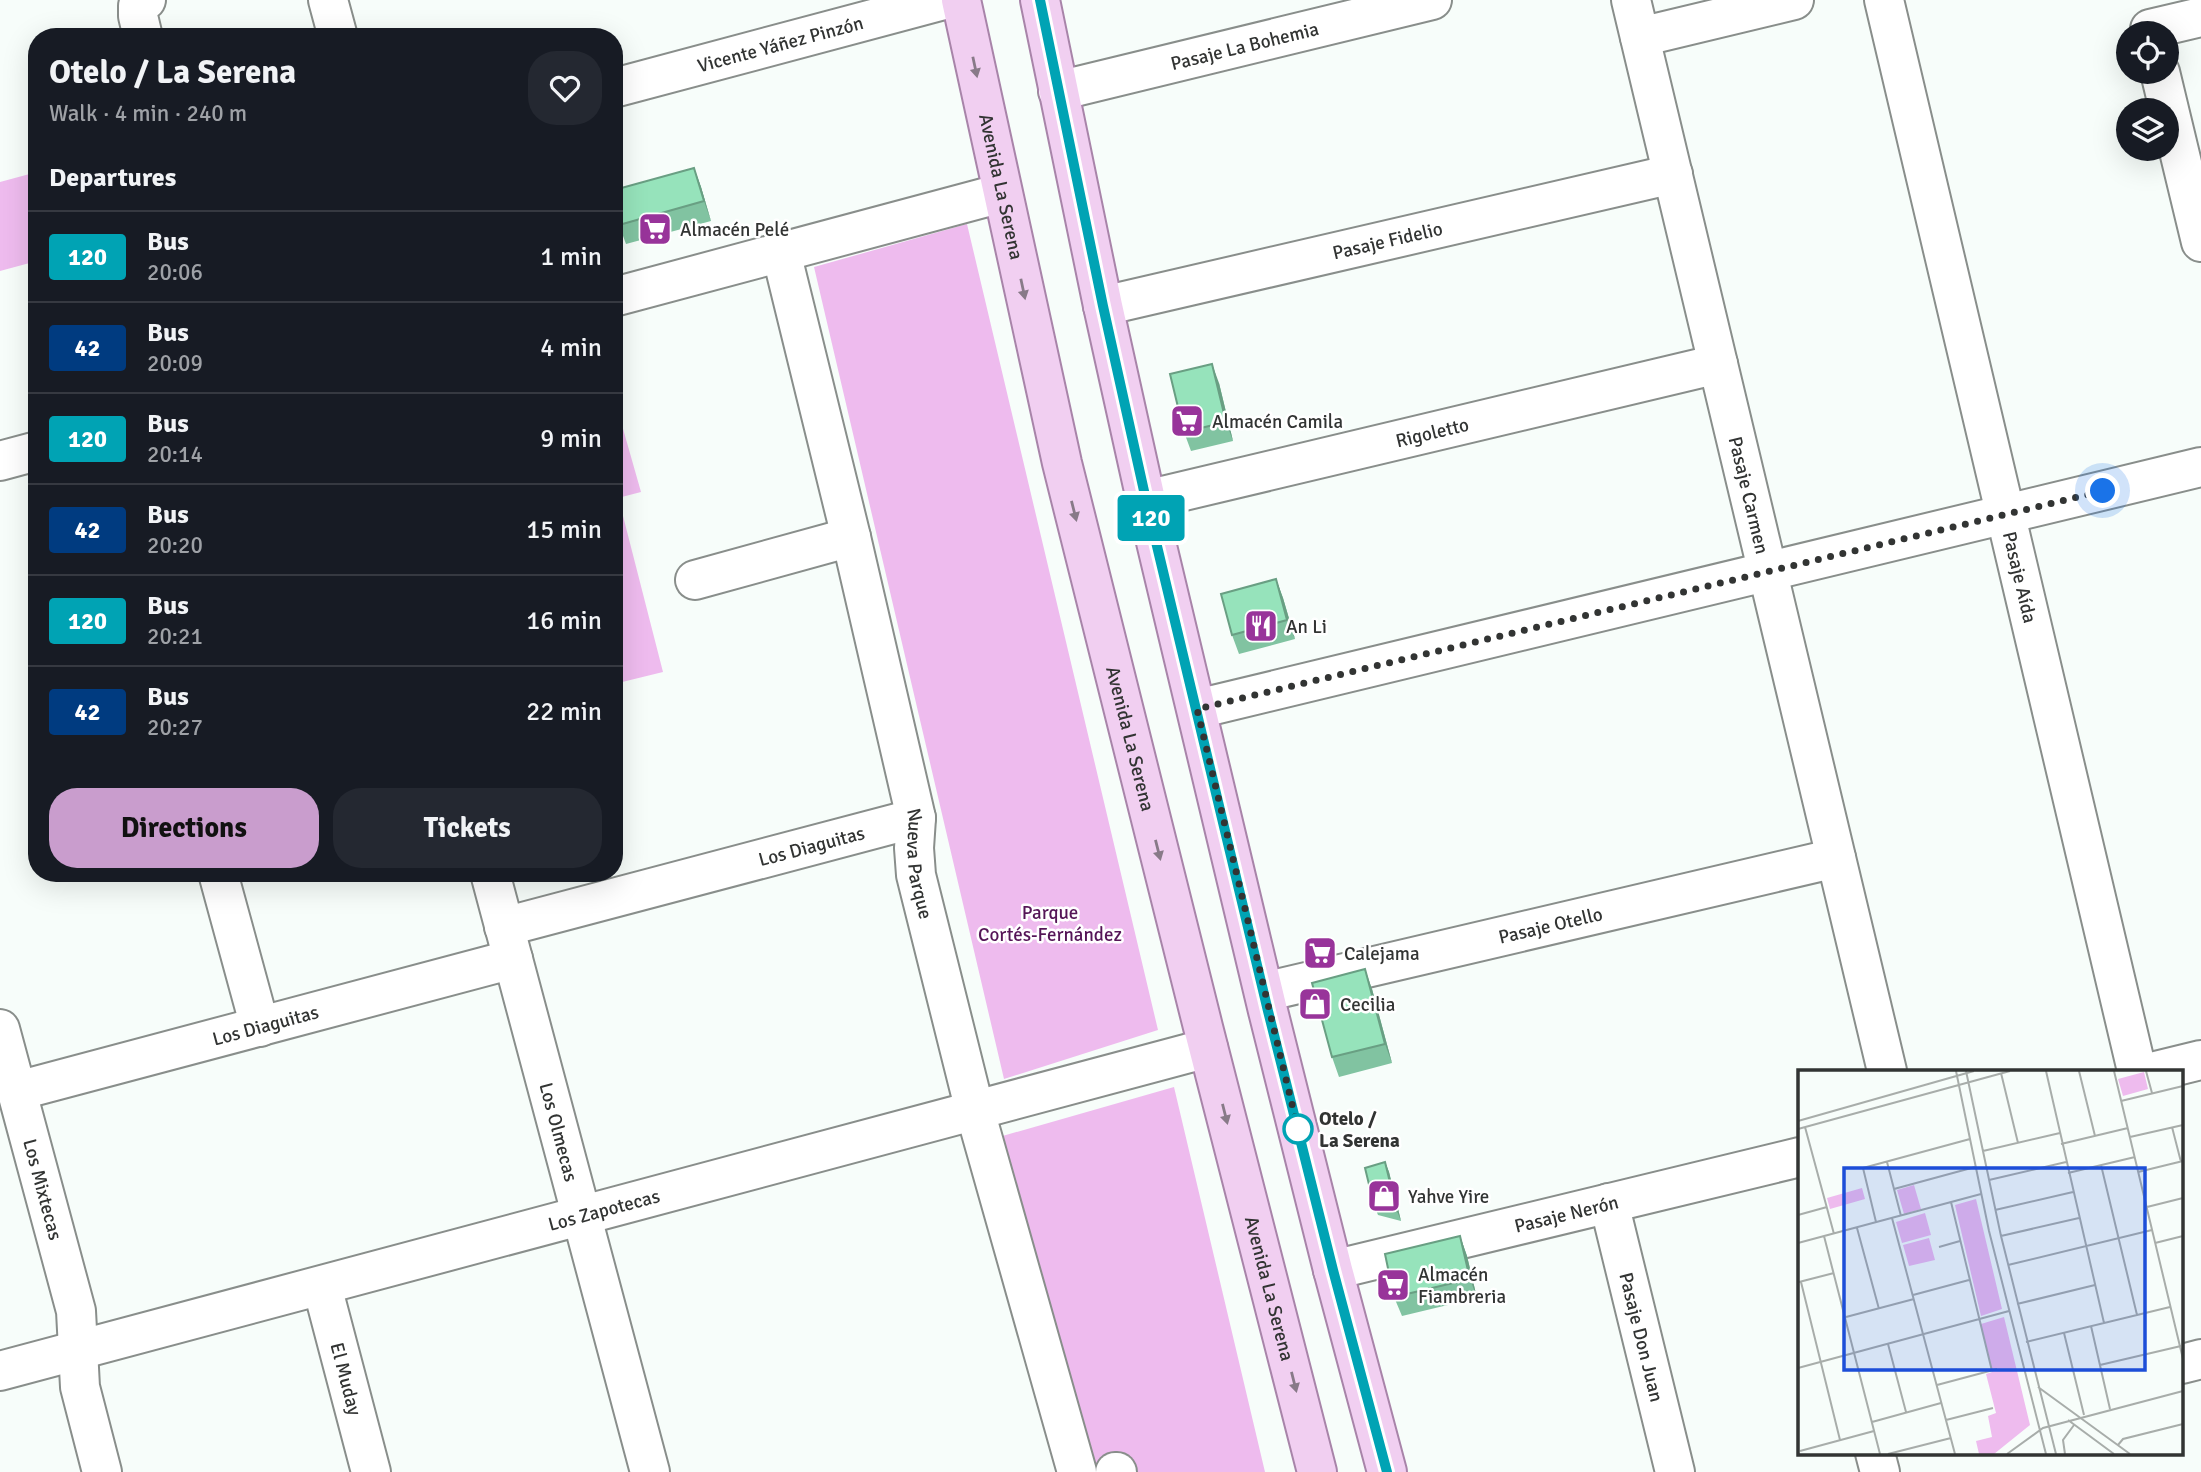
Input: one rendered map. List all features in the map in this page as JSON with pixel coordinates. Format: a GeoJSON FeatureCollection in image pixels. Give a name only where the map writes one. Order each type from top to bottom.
{"type":"FeatureCollection","features":[{"type":"Feature","properties":{"kind":"main road","name":"Avenida La Serena"},"geometry":{"type":"LineString","coordinates":[[961,0],[1062,463],[1317,1472]]}},
{"type":"Feature","properties":{"kind":"main road"},"geometry":{"type":"LineString","coordinates":[[1040,0],[1146,500],[1264,992],[1333,1270],[1387,1472]]}},
{"type":"Feature","properties":{"kind":"street"},"geometry":{"type":"LineString","coordinates":[[328,0],[336,28]]}},
{"type":"Feature","properties":{"kind":"street","name":"Vicente Yáñez Pinzón"},"geometry":{"type":"LineString","coordinates":[[623,86],[944,0]]}},
{"type":"Feature","properties":{"kind":"street","name":"Pasaje La Bohemia"},"geometry":{"type":"LineString","coordinates":[[1058,91],[1432,0]]}},
{"type":"Feature","properties":{"kind":"street","name":"Pasaje Carmen"},"geometry":{"type":"LineString","coordinates":[[1631,0],[1887,1070]]}},
{"type":"Feature","properties":{"kind":"street"},"geometry":{"type":"LineString","coordinates":[[1640,37],[1794,0]]}},
{"type":"Feature","properties":{"kind":"street","name":"Pasaje Aída"},"geometry":{"type":"LineString","coordinates":[[1884,0],[2137,1070]]}},
{"type":"Feature","properties":{"kind":"street"},"geometry":{"type":"LineString","coordinates":[[2148,21],[2201,17]]}},
{"type":"Feature","properties":{"kind":"street"},"geometry":{"type":"LineString","coordinates":[[2163,84],[2201,242]]}},
{"type":"Feature","properties":{"kind":"street","name":"Pasaje Fidelio"},"geometry":{"type":"LineString","coordinates":[[1103,306],[1673,173]]}},
{"type":"Feature","properties":{"kind":"street"},"geometry":{"type":"LineString","coordinates":[[623,295],[1002,193]]}},
{"type":"Feature","properties":{"kind":"street","name":"Nueva Parque"},"geometry":{"type":"LineString","coordinates":[[781,252],[916,818],[916,875],[975,1111],[1077,1472]]}},
{"type":"Feature","properties":{"kind":"street","name":"Rigoletto"},"geometry":{"type":"LineString","coordinates":[[1146,500],[1718,364]]}},
{"type":"Feature","properties":{"kind":"street"},"geometry":{"type":"LineString","coordinates":[[0,461],[28,454]]}},
{"type":"Feature","properties":{"kind":"street"},"geometry":{"type":"LineString","coordinates":[[1197,709],[2201,467]]}},
{"type":"Feature","properties":{"kind":"street"},"geometry":{"type":"LineString","coordinates":[[695,580],[851,537]]}},
{"type":"Feature","properties":{"kind":"street","name":"Los Diaguitas"},"geometry":{"type":"LineString","coordinates":[[17,1091],[260,1027],[509,943],[916,818]]}},
{"type":"Feature","properties":{"kind":"street","name":"Pasaje Otello"},"geometry":{"type":"LineString","coordinates":[[1264,992],[1836,858]]}},
{"type":"Feature","properties":{"kind":"street"},"geometry":{"type":"LineString","coordinates":[[220,882],[260,1027]]}},
{"type":"Feature","properties":{"kind":"street","name":"Los Olmecas"},"geometry":{"type":"LineString","coordinates":[[492,882],[650,1472]]}},
{"type":"Feature","properties":{"kind":"street","name":"Los Mixtecas"},"geometry":{"type":"LineString","coordinates":[[0,1029],[76,1311],[80,1387],[102,1472]]}},
{"type":"Feature","properties":{"kind":"street","name":"Los Zapotecas"},"geometry":{"type":"LineString","coordinates":[[0,1371],[1208,1048]]}},
{"type":"Feature","properties":{"kind":"street"},"geometry":{"type":"LineString","coordinates":[[2160,1070],[2201,1060]]}},
{"type":"Feature","properties":{"kind":"street","name":"Pasaje Nerón"},"geometry":{"type":"LineString","coordinates":[[1333,1270],[1798,1157]]}},
{"type":"Feature","properties":{"kind":"street","name":"Pasaje Don Juan"},"geometry":{"type":"LineString","coordinates":[[1609,1203],[1675,1472]]}},
{"type":"Feature","properties":{"kind":"street","name":"El Muday"},"geometry":{"type":"LineString","coordinates":[[322,1286],[371,1472]]}},
{"type":"Feature","properties":{"kind":"street"},"geometry":{"type":"LineString","coordinates":[[2184,1363],[2201,1359]]}},
{"type":"Feature","properties":{"kind":"street"},"geometry":{"type":"LineString","coordinates":[[1875,1454],[1880,1472]]}},
{"type":"Feature","properties":{"kind":"green space"},"geometry":{"type":"Polygon","coordinates":[[[28,174],[28,263],[0,271],[0,182],[28,174]]]}},
{"type":"Feature","properties":{"kind":"green space","name":"Parque Cortés-Fernández"},"geometry":{"type":"Polygon","coordinates":[[[967,224],[1158,1030],[1004,1079],[814,267],[967,224]]]}},
{"type":"Feature","properties":{"kind":"green space"},"geometry":{"type":"Polygon","coordinates":[[[623,429],[641,492],[623,497],[623,429]]]}},
{"type":"Feature","properties":{"kind":"green space"},"geometry":{"type":"Polygon","coordinates":[[[623,516],[663,672],[623,682],[623,516]]]}},
{"type":"Feature","properties":{"kind":"green space"},"geometry":{"type":"Polygon","coordinates":[[[1174,1087],[1265,1472],[1086,1472],[999,1137],[1174,1087]]]}},
{"type":"Feature","properties":{"kind":"building"},"geometry":{"type":"Polygon","coordinates":[[[694,168],[704,201],[623,224],[623,188],[694,168]]]}},
{"type":"Feature","properties":{"kind":"building"},"geometry":{"type":"Polygon","coordinates":[[[1212,364],[1226,422],[1184,432],[1170,374],[1212,364]]]}},
{"type":"Feature","properties":{"kind":"building"},"geometry":{"type":"Polygon","coordinates":[[[1276,579],[1287,620],[1232,635],[1221,594],[1276,579]]]}},
{"type":"Feature","properties":{"kind":"building"},"geometry":{"type":"Polygon","coordinates":[[[1365,969],[1385,1044],[1332,1057],[1312,983],[1365,969]]]}},
{"type":"Feature","properties":{"kind":"building","name":"Yahve Yire"},"geometry":{"type":"Polygon","coordinates":[[[1385,1162],[1397,1211],[1374,1205],[1365,1168],[1385,1162]]]}},
{"type":"Feature","properties":{"kind":"building"},"geometry":{"type":"Polygon","coordinates":[[[1460,1236],[1470,1279],[1394,1297],[1385,1254],[1460,1236]]]}},
{"type":"Feature","properties":{"kind":"bus line","name":"120"},"geometry":{"type":"LineString","coordinates":[[1040,0],[1146,500],[1268,1011],[1387,1472]]}},
{"type":"Feature","properties":{"kind":"place","name":"Almacén Pelé"},"geometry":{"type":"Point","coordinates":[655,229]}},
{"type":"Feature","properties":{"kind":"place","name":"Almacén Camila"},"geometry":{"type":"Point","coordinates":[1187,421]}},
{"type":"Feature","properties":{"kind":"place","name":"An Li"},"geometry":{"type":"Point","coordinates":[1261,626]}},
{"type":"Feature","properties":{"kind":"place","name":"Calejama"},"geometry":{"type":"Point","coordinates":[1320,953]}},
{"type":"Feature","properties":{"kind":"place","name":"Cecilia"},"geometry":{"type":"Point","coordinates":[1315,1004]}},
{"type":"Feature","properties":{"kind":"place","name":"Otelo / La Serena"},"geometry":{"type":"Point","coordinates":[1298,1129]}},
{"type":"Feature","properties":{"kind":"place","name":"Yahve Yire"},"geometry":{"type":"Point","coordinates":[1384,1196]}},
{"type":"Feature","properties":{"kind":"place","name":"Almacén Fiambreria"},"geometry":{"type":"Point","coordinates":[1393,1285]}},
{"type":"Feature","properties":{"kind":"route"},"geometry":{"type":"LineString","coordinates":[[1298,1129],[1197,709],[2103,491]]}}]}
